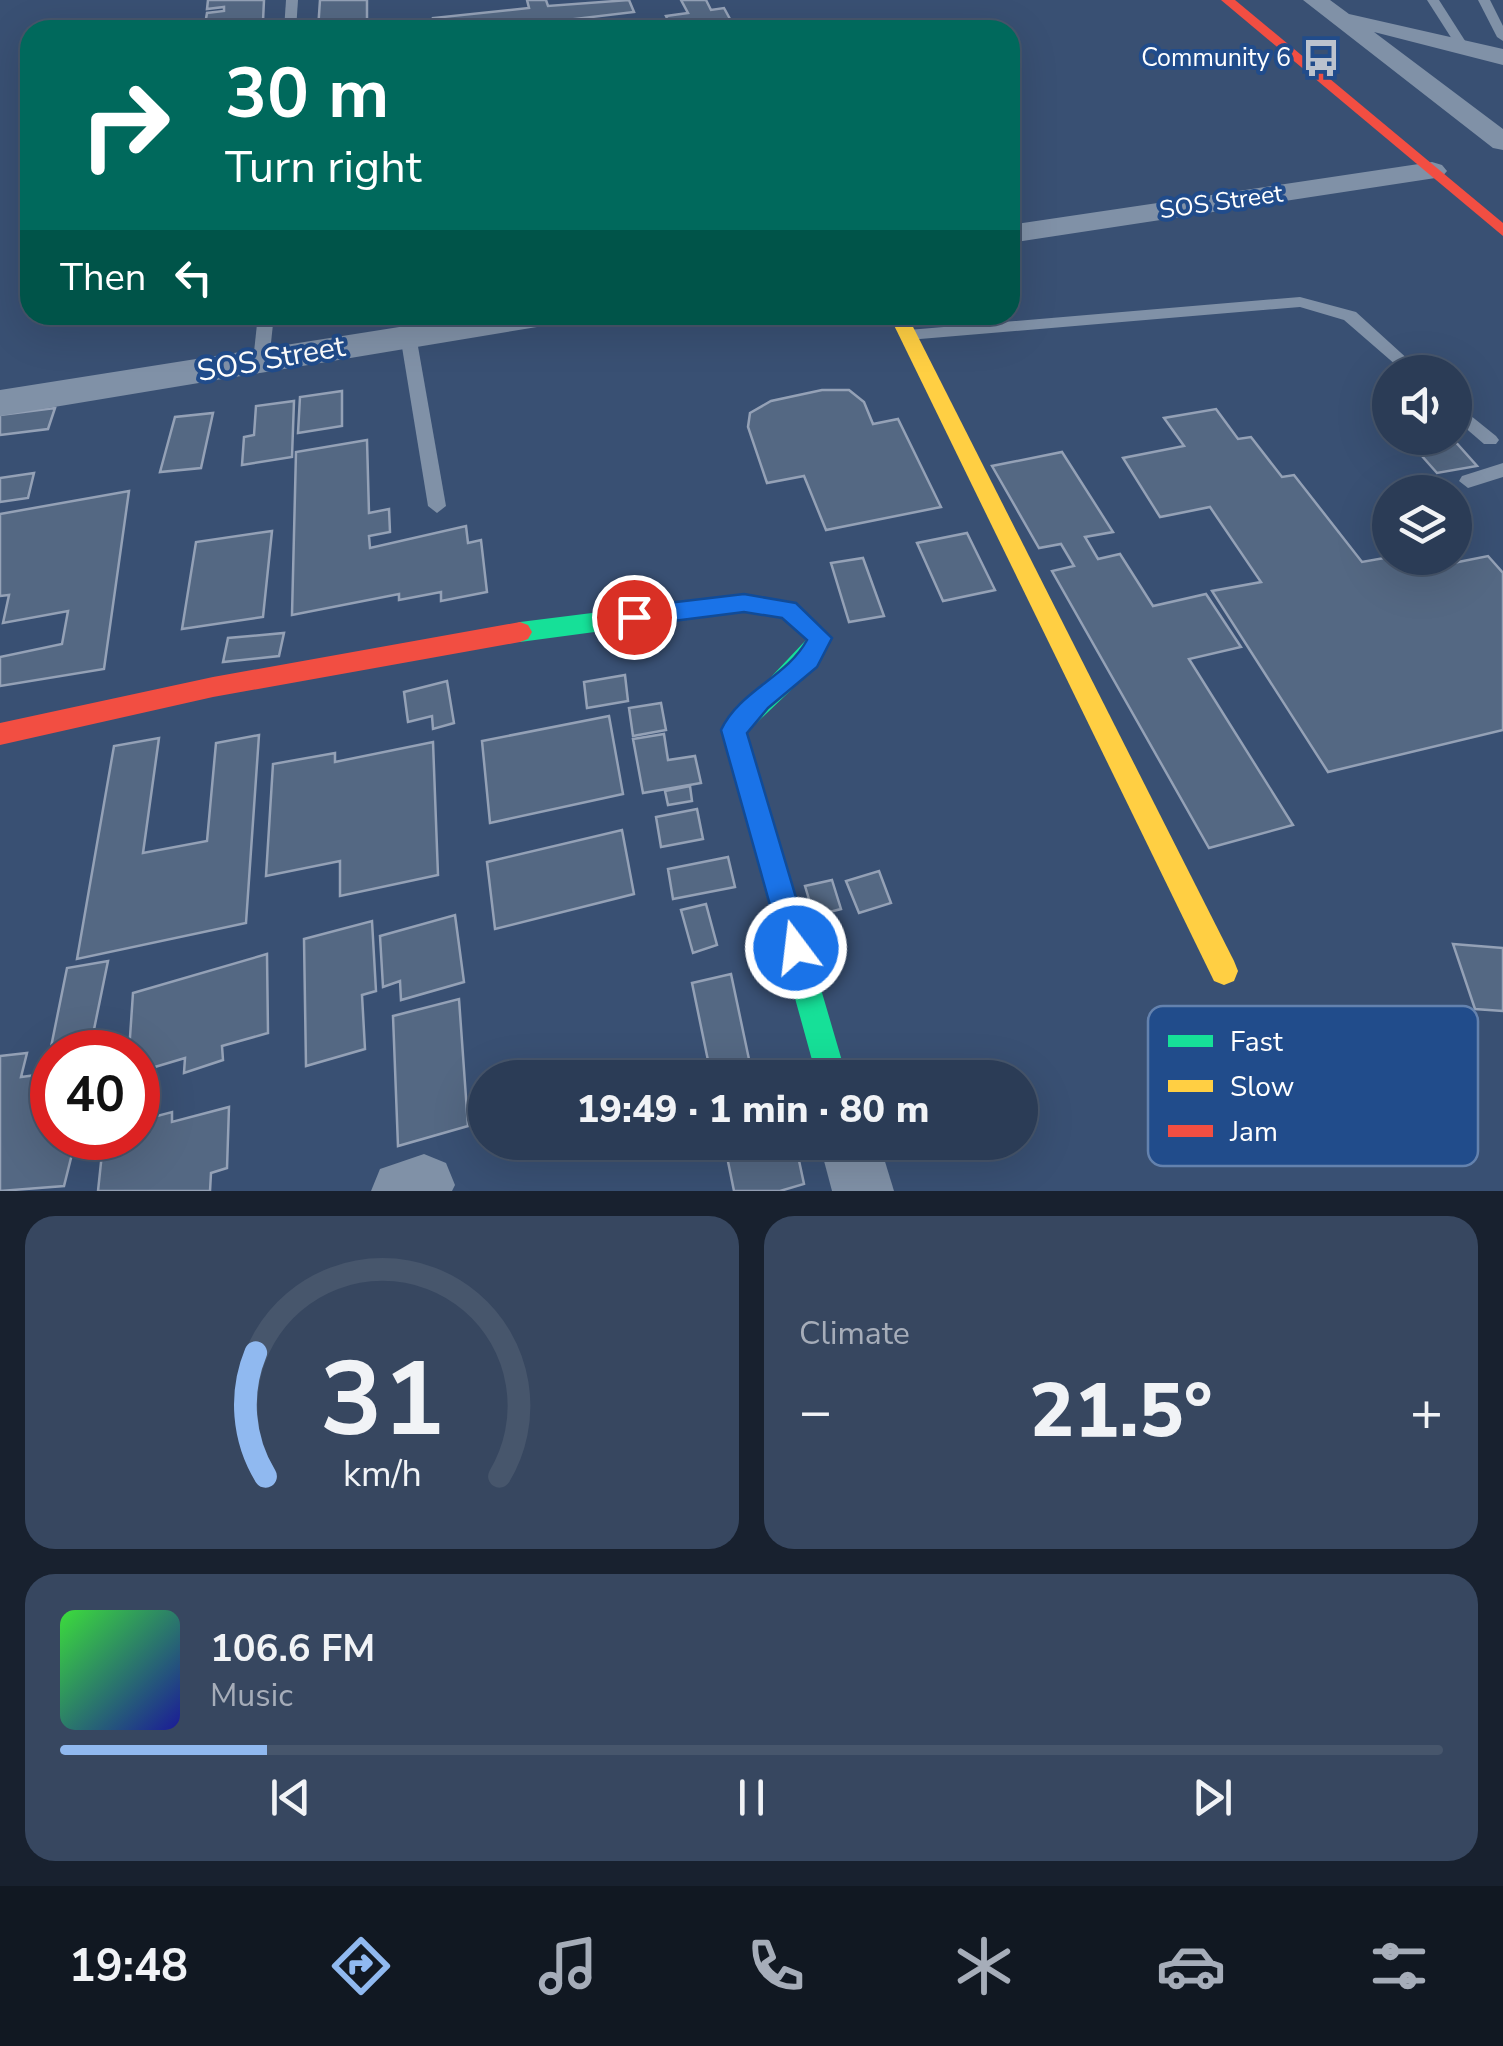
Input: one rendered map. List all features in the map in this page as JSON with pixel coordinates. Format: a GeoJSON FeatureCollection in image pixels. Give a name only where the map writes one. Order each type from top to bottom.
{"type":"FeatureCollection","features":[{"type":"Feature","properties":{"kind":"street"},"geometry":{"type":"LineString","coordinates":[[1227,0],[1503,231]]}},
{"type":"Feature","properties":{"kind":"street"},"geometry":{"type":"LineString","coordinates":[[1325,8],[1503,57]]}},
{"type":"Feature","properties":{"kind":"street"},"geometry":{"type":"LineString","coordinates":[[1325,8],[1503,142]]}},
{"type":"Feature","properties":{"kind":"street","name":"SOS Street"},"geometry":{"type":"LineString","coordinates":[[1020,233],[1432,171]]}},
{"type":"Feature","properties":{"kind":"street","name":"SOS Street"},"geometry":{"type":"LineString","coordinates":[[0,403],[479,325]]}},
{"type":"Feature","properties":{"kind":"street"},"geometry":{"type":"LineString","coordinates":[[903,325],[1224,970]]}},
{"type":"Feature","properties":{"kind":"street"},"geometry":{"type":"LineString","coordinates":[[0,734],[214,687],[524,630],[744,603],[788,610],[820,638],[809,660],[760,700],[734,730],[827,1060]]}},
{"type":"Feature","properties":{"kind":"street"},"geometry":{"type":"LineString","coordinates":[[854,1160],[862,1191]]}},
{"type":"Feature","properties":{"kind":"lane"},"geometry":{"type":"LineString","coordinates":[[1433,0],[1463,47]]}},
{"type":"Feature","properties":{"kind":"lane"},"geometry":{"type":"LineString","coordinates":[[1484,0],[1503,37]]}},
{"type":"Feature","properties":{"kind":"lane"},"geometry":{"type":"LineString","coordinates":[[1020,318],[1300,302],[1350,316],[1395,355]]}},
{"type":"Feature","properties":{"kind":"lane"},"geometry":{"type":"LineString","coordinates":[[261,361],[265,325]]}},
{"type":"Feature","properties":{"kind":"lane"},"geometry":{"type":"LineString","coordinates":[[408,336],[437,506]]}},
{"type":"Feature","properties":{"kind":"lane"},"geometry":{"type":"LineString","coordinates":[[1472,424],[1490,440]]}},
{"type":"Feature","properties":{"kind":"lane"},"geometry":{"type":"LineString","coordinates":[[1472,481],[1503,470]]}},
{"type":"Feature","properties":{"kind":"building"},"geometry":{"type":"Polygon","coordinates":[[[208,0],[264,0],[263,20],[206,20],[207,13],[224,11],[224,7],[207,9],[208,0]]]}},
{"type":"Feature","properties":{"kind":"building"},"geometry":{"type":"Polygon","coordinates":[[[320,0],[367,0],[367,20],[319,20],[320,0]]]}},
{"type":"Feature","properties":{"kind":"building"},"geometry":{"type":"Polygon","coordinates":[[[527,0],[546,0],[548,6],[629,0],[634,12],[566,20],[433,20],[529,8],[527,0]]]}},
{"type":"Feature","properties":{"kind":"building"},"geometry":{"type":"Polygon","coordinates":[[[681,0],[706,0],[711,10],[724,8],[731,20],[668,20],[666,16],[688,13],[681,0]]]}},
{"type":"Feature","properties":{"kind":"building"},"geometry":{"type":"Polygon","coordinates":[[[822,390],[849,390],[864,402],[873,424],[898,419],[941,507],[826,530],[804,476],[767,483],[748,427],[750,413],[771,401],[822,390]]]}},
{"type":"Feature","properties":{"kind":"building"},"geometry":{"type":"Polygon","coordinates":[[[342,391],[342,426],[298,433],[300,397],[342,391]]]}},
{"type":"Feature","properties":{"kind":"building"},"geometry":{"type":"Polygon","coordinates":[[[294,401],[292,457],[242,465],[244,437],[254,435],[256,406],[294,401]]]}},
{"type":"Feature","properties":{"kind":"building"},"geometry":{"type":"Polygon","coordinates":[[[55,408],[48,429],[0,435],[0,415],[55,408]]]}},
{"type":"Feature","properties":{"kind":"building"},"geometry":{"type":"Polygon","coordinates":[[[1216,409],[1238,439],[1251,437],[1282,477],[1294,475],[1362,562],[1372,560],[1372,575],[1472,575],[1472,559],[1488,556],[1503,573],[1503,730],[1328,772],[1212,591],[1261,582],[1210,507],[1160,517],[1123,458],[1184,446],[1164,418],[1216,409]]]}},
{"type":"Feature","properties":{"kind":"building"},"geometry":{"type":"Polygon","coordinates":[[[213,413],[201,468],[160,472],[175,417],[213,413]]]}},
{"type":"Feature","properties":{"kind":"building"},"geometry":{"type":"Polygon","coordinates":[[[367,440],[369,513],[389,509],[390,532],[369,536],[370,548],[466,526],[468,543],[481,540],[487,592],[441,601],[441,592],[399,600],[399,594],[292,615],[296,452],[367,440]]]}},
{"type":"Feature","properties":{"kind":"building"},"geometry":{"type":"Polygon","coordinates":[[[1062,452],[1113,532],[1085,537],[1098,559],[1120,554],[1153,606],[1206,594],[1241,647],[1189,659],[1293,825],[1209,848],[1052,571],[1074,566],[1061,544],[1039,548],[992,466],[1062,452]]]}},
{"type":"Feature","properties":{"kind":"building"},"geometry":{"type":"Polygon","coordinates":[[[1421,455],[1467,455],[1477,466],[1437,473],[1421,455]]]}},
{"type":"Feature","properties":{"kind":"building"},"geometry":{"type":"Polygon","coordinates":[[[34,473],[28,498],[0,502],[0,478],[34,473]]]}},
{"type":"Feature","properties":{"kind":"building"},"geometry":{"type":"Polygon","coordinates":[[[129,491],[104,669],[0,686],[0,657],[62,644],[68,611],[3,623],[9,595],[0,596],[0,514],[129,491]]]}},
{"type":"Feature","properties":{"kind":"building"},"geometry":{"type":"Polygon","coordinates":[[[272,531],[263,617],[182,629],[196,542],[272,531]]]}},
{"type":"Feature","properties":{"kind":"building"},"geometry":{"type":"Polygon","coordinates":[[[967,533],[995,590],[943,601],[917,543],[967,533]]]}},
{"type":"Feature","properties":{"kind":"building"},"geometry":{"type":"Polygon","coordinates":[[[863,558],[884,616],[849,622],[831,563],[863,558]]]}},
{"type":"Feature","properties":{"kind":"building"},"geometry":{"type":"Polygon","coordinates":[[[284,633],[279,656],[223,662],[228,638],[284,633]]]}},
{"type":"Feature","properties":{"kind":"building"},"geometry":{"type":"Polygon","coordinates":[[[625,675],[628,701],[587,708],[584,682],[625,675]]]}},
{"type":"Feature","properties":{"kind":"building"},"geometry":{"type":"Polygon","coordinates":[[[447,681],[454,723],[433,729],[432,716],[408,722],[404,692],[447,681]]]}},
{"type":"Feature","properties":{"kind":"building"},"geometry":{"type":"Polygon","coordinates":[[[661,703],[666,730],[633,736],[629,708],[661,703]]]}},
{"type":"Feature","properties":{"kind":"building"},"geometry":{"type":"Polygon","coordinates":[[[609,716],[623,794],[490,823],[482,741],[609,716]]]}},
{"type":"Feature","properties":{"kind":"building"},"geometry":{"type":"Polygon","coordinates":[[[664,734],[668,760],[695,756],[701,783],[643,793],[633,739],[664,734]]]}},
{"type":"Feature","properties":{"kind":"building"},"geometry":{"type":"Polygon","coordinates":[[[259,735],[246,923],[77,959],[114,746],[159,738],[143,853],[207,841],[216,743],[259,735]]]}},
{"type":"Feature","properties":{"kind":"building"},"geometry":{"type":"Polygon","coordinates":[[[433,742],[438,875],[340,896],[340,861],[266,876],[273,764],[335,753],[335,762],[433,742]]]}},
{"type":"Feature","properties":{"kind":"building"},"geometry":{"type":"Polygon","coordinates":[[[690,786],[692,801],[668,805],[665,791],[690,786]]]}},
{"type":"Feature","properties":{"kind":"building"},"geometry":{"type":"Polygon","coordinates":[[[697,809],[703,839],[661,847],[656,817],[697,809]]]}},
{"type":"Feature","properties":{"kind":"building"},"geometry":{"type":"Polygon","coordinates":[[[622,830],[634,894],[495,929],[487,862],[622,830]]]}},
{"type":"Feature","properties":{"kind":"building"},"geometry":{"type":"Polygon","coordinates":[[[728,857],[735,887],[673,899],[668,869],[728,857]]]}},
{"type":"Feature","properties":{"kind":"building"},"geometry":{"type":"Polygon","coordinates":[[[879,871],[891,903],[859,913],[846,881],[879,871]]]}},
{"type":"Feature","properties":{"kind":"building"},"geometry":{"type":"Polygon","coordinates":[[[832,880],[841,909],[814,916],[805,886],[832,880]]]}},
{"type":"Feature","properties":{"kind":"building"},"geometry":{"type":"Polygon","coordinates":[[[706,904],[717,945],[693,953],[681,910],[706,904]]]}},
{"type":"Feature","properties":{"kind":"building"},"geometry":{"type":"Polygon","coordinates":[[[455,915],[464,982],[401,1000],[400,981],[383,987],[380,936],[455,915]]]}},
{"type":"Feature","properties":{"kind":"building"},"geometry":{"type":"Polygon","coordinates":[[[372,921],[376,991],[362,995],[365,1049],[306,1066],[304,939],[372,921]]]}},
{"type":"Feature","properties":{"kind":"building"},"geometry":{"type":"Polygon","coordinates":[[[1453,944],[1503,948],[1503,1011],[1474,1006],[1453,944]]]}},
{"type":"Feature","properties":{"kind":"building"},"geometry":{"type":"Polygon","coordinates":[[[267,954],[268,1033],[222,1046],[223,1060],[184,1073],[185,1058],[160,1065],[160,1030],[130,1030],[133,993],[267,954]]]}},
{"type":"Feature","properties":{"kind":"building"},"geometry":{"type":"Polygon","coordinates":[[[108,961],[94,1030],[54,1030],[67,968],[108,961]]]}},
{"type":"Feature","properties":{"kind":"building"},"geometry":{"type":"Polygon","coordinates":[[[731,974],[749,1060],[708,1060],[692,983],[731,974]]]}},
{"type":"Feature","properties":{"kind":"building"},"geometry":{"type":"Polygon","coordinates":[[[459,999],[468,1126],[398,1146],[393,1016],[459,999]]]}},
{"type":"Feature","properties":{"kind":"building"},"geometry":{"type":"Polygon","coordinates":[[[27,1053],[21,1077],[30,1076],[30,1160],[70,1160],[64,1186],[0,1191],[0,1056],[27,1053]]]}},
{"type":"Feature","properties":{"kind":"building"},"geometry":{"type":"Polygon","coordinates":[[[229,1107],[227,1168],[211,1173],[210,1191],[98,1191],[101,1160],[160,1160],[160,1115],[172,1112],[172,1122],[229,1107]]]}},
{"type":"Feature","properties":{"kind":"building"},"geometry":{"type":"Polygon","coordinates":[[[728,1160],[799,1160],[804,1184],[780,1191],[734,1191],[728,1160]]]}},
{"type":"Feature","properties":{"kind":"traffic: fast"},"geometry":{"type":"LineString","coordinates":[[520,632],[744,603],[788,610],[820,638],[792,675],[733,730],[827,1060]]}},
{"type":"Feature","properties":{"kind":"traffic: slow"},"geometry":{"type":"LineString","coordinates":[[903,325],[1224,971]]}},
{"type":"Feature","properties":{"kind":"traffic: jam"},"geometry":{"type":"LineString","coordinates":[[1227,0],[1503,231]]}},
{"type":"Feature","properties":{"kind":"traffic: jam"},"geometry":{"type":"LineString","coordinates":[[0,734],[213,687],[520,632]]}},
{"type":"Feature","properties":{"kind":"place","name":"Community 6"},"geometry":{"type":"Point","coordinates":[1321,58]}},
{"type":"Feature","properties":{"kind":"route"},"geometry":{"type":"LineString","coordinates":[[634,617],[744,603],[788,610],[820,638],[809,660],[760,700],[734,730],[796,948]]}}]}
